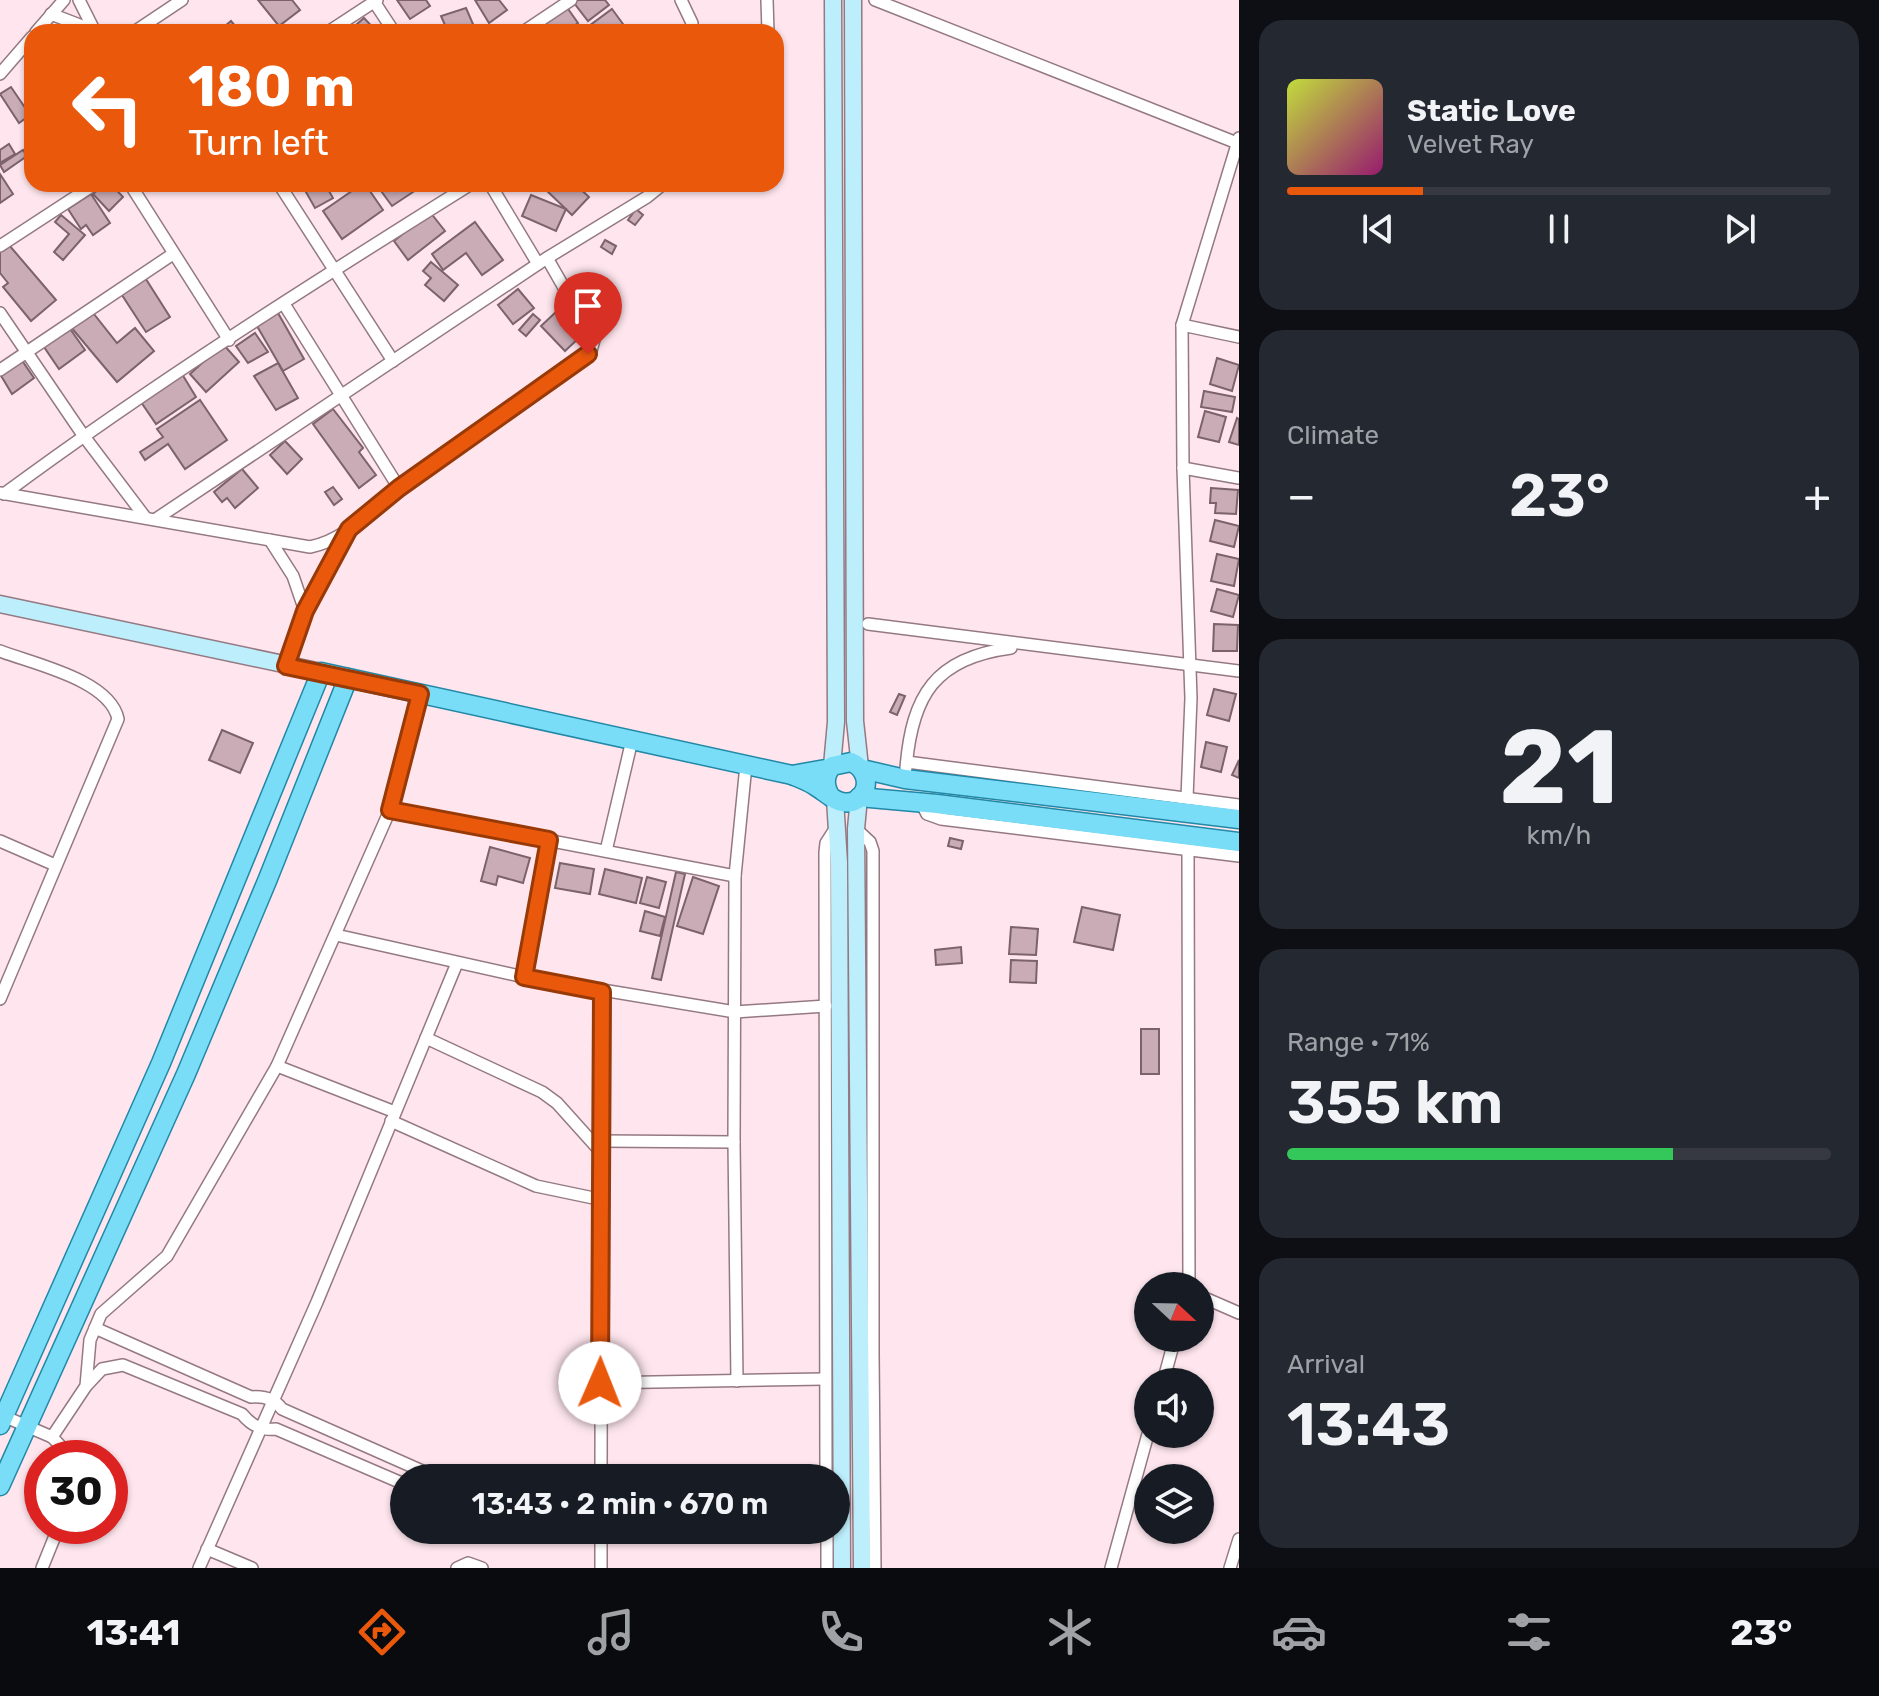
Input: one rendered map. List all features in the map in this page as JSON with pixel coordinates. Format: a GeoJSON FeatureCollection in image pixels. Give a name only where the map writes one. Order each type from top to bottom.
{"type":"FeatureCollection","features":[{"type":"Feature","properties":{"kind":"main road"},"geometry":{"type":"LineString","coordinates":[[833,0],[836,722],[826,784],[833,798],[837,825],[842,1568]]}},
{"type":"Feature","properties":{"kind":"main road"},"geometry":{"type":"LineString","coordinates":[[853,0],[855,706],[861,768],[867,781],[859,797],[856,829],[862,1568]]}},
{"type":"Feature","properties":{"kind":"main road"},"geometry":{"type":"LineString","coordinates":[[0,604],[792,775],[844,802],[859,797],[921,802],[1239,842]]}},
{"type":"Feature","properties":{"kind":"main road"},"geometry":{"type":"LineString","coordinates":[[1,1419],[161,1063],[321,672]]}},
{"type":"Feature","properties":{"kind":"main road"},"geometry":{"type":"LineString","coordinates":[[0,1486],[186,1074],[348,678]]}},
{"type":"Feature","properties":{"kind":"main road"},"geometry":{"type":"LineString","coordinates":[[792,775],[831,767],[844,761],[861,768],[906,770],[1239,819]]}},
{"type":"Feature","properties":{"kind":"street"},"geometry":{"type":"LineString","coordinates":[[43,24],[64,0]]}},
{"type":"Feature","properties":{"kind":"street"},"geometry":{"type":"LineString","coordinates":[[79,0],[91,24]]}},
{"type":"Feature","properties":{"kind":"street"},"geometry":{"type":"LineString","coordinates":[[535,24],[571,0]]}},
{"type":"Feature","properties":{"kind":"street"},"geometry":{"type":"LineString","coordinates":[[681,0],[692,24]]}},
{"type":"Feature","properties":{"kind":"street"},"geometry":{"type":"LineString","coordinates":[[767,0],[768,24]]}},
{"type":"Feature","properties":{"kind":"street"},"geometry":{"type":"LineString","coordinates":[[875,0],[1238,141],[1182,325],[1190,667],[1187,798]]}},
{"type":"Feature","properties":{"kind":"street"},"geometry":{"type":"LineString","coordinates":[[340,24],[375,1],[389,24]]}},
{"type":"Feature","properties":{"kind":"street"},"geometry":{"type":"LineString","coordinates":[[146,24],[178,2]]}},
{"type":"Feature","properties":{"kind":"street"},"geometry":{"type":"LineString","coordinates":[[51,14],[75,24]]}},
{"type":"Feature","properties":{"kind":"street"},"geometry":{"type":"LineString","coordinates":[[0,74],[24,46]]}},
{"type":"Feature","properties":{"kind":"street"},"geometry":{"type":"LineString","coordinates":[[0,246],[83,192]]}},
{"type":"Feature","properties":{"kind":"street"},"geometry":{"type":"LineString","coordinates":[[135,192],[229,340]]}},
{"type":"Feature","properties":{"kind":"street"},"geometry":{"type":"LineString","coordinates":[[285,192],[393,361]]}},
{"type":"Feature","properties":{"kind":"street"},"geometry":{"type":"LineString","coordinates":[[2,493],[83,435],[458,192]]}},
{"type":"Feature","properties":{"kind":"street"},"geometry":{"type":"LineString","coordinates":[[2,493],[310,547],[334,539],[399,488],[594,347],[594,340],[495,192]]}},
{"type":"Feature","properties":{"kind":"street"},"geometry":{"type":"LineString","coordinates":[[151,518],[542,261],[653,192]]}},
{"type":"Feature","properties":{"kind":"street"},"geometry":{"type":"LineString","coordinates":[[0,370],[173,254]]}},
{"type":"Feature","properties":{"kind":"street"},"geometry":{"type":"LineString","coordinates":[[284,304],[399,488]]}},
{"type":"Feature","properties":{"kind":"street"},"geometry":{"type":"LineString","coordinates":[[0,313],[83,435],[151,518]]}},
{"type":"Feature","properties":{"kind":"street"},"geometry":{"type":"LineString","coordinates":[[1182,325],[1239,337]]}},
{"type":"Feature","properties":{"kind":"street"},"geometry":{"type":"LineString","coordinates":[[1183,468],[1239,478]]}},
{"type":"Feature","properties":{"kind":"street"},"geometry":{"type":"LineString","coordinates":[[286,666],[305,611],[349,529]]}},
{"type":"Feature","properties":{"kind":"street"},"geometry":{"type":"LineString","coordinates":[[270,540],[293,576],[305,611]]}},
{"type":"Feature","properties":{"kind":"street"},"geometry":{"type":"LineString","coordinates":[[868,624],[1239,671]]}},
{"type":"Feature","properties":{"kind":"street"},"geometry":{"type":"LineString","coordinates":[[1023,646],[963,661],[941,673],[930,684],[909,741],[906,770],[1239,805]]}},
{"type":"Feature","properties":{"kind":"street"},"geometry":{"type":"LineString","coordinates":[[0,651],[91,686],[107,698],[118,719],[0,999]]}},
{"type":"Feature","properties":{"kind":"street"},"geometry":{"type":"LineString","coordinates":[[86,1386],[90,1340],[101,1314],[167,1256],[277,1066],[390,810],[420,694]]}},
{"type":"Feature","properties":{"kind":"street"},"geometry":{"type":"LineString","coordinates":[[606,851],[632,740]]}},
{"type":"Feature","properties":{"kind":"street"},"geometry":{"type":"LineString","coordinates":[[737,1381],[735,876],[746,765]]}},
{"type":"Feature","properties":{"kind":"street"},"geometry":{"type":"LineString","coordinates":[[921,802],[927,814],[941,819],[1239,856]]}},
{"type":"Feature","properties":{"kind":"street"},"geometry":{"type":"LineString","coordinates":[[390,810],[735,876]]}},
{"type":"Feature","properties":{"kind":"street"},"geometry":{"type":"LineString","coordinates":[[826,1464],[825,852],[826,843],[837,825]]}},
{"type":"Feature","properties":{"kind":"street"},"geometry":{"type":"LineString","coordinates":[[856,829],[870,842],[873,851],[875,1568]]}},
{"type":"Feature","properties":{"kind":"street"},"geometry":{"type":"LineString","coordinates":[[524,977],[549,840]]}},
{"type":"Feature","properties":{"kind":"street"},"geometry":{"type":"LineString","coordinates":[[0,841],[55,865]]}},
{"type":"Feature","properties":{"kind":"street"},"geometry":{"type":"LineString","coordinates":[[1188,851],[1189,1272]]}},
{"type":"Feature","properties":{"kind":"street"},"geometry":{"type":"LineString","coordinates":[[336,935],[524,977],[735,1012],[826,1006]]}},
{"type":"Feature","properties":{"kind":"street"},"geometry":{"type":"LineString","coordinates":[[199,1568],[273,1401],[457,963]]}},
{"type":"Feature","properties":{"kind":"street"},"geometry":{"type":"LineString","coordinates":[[601,1464],[602,992]]}},
{"type":"Feature","properties":{"kind":"street"},"geometry":{"type":"LineString","coordinates":[[426,1038],[542,1092],[601,1146],[734,1142]]}},
{"type":"Feature","properties":{"kind":"street"},"geometry":{"type":"LineString","coordinates":[[277,1066],[393,1116],[536,1186],[603,1200]]}},
{"type":"Feature","properties":{"kind":"street"},"geometry":{"type":"LineString","coordinates":[[1214,1302],[1239,1313]]}},
{"type":"Feature","properties":{"kind":"street"},"geometry":{"type":"LineString","coordinates":[[95,1328],[251,1397],[260,1396],[273,1401],[282,1409],[406,1464]]}},
{"type":"Feature","properties":{"kind":"street"},"geometry":{"type":"LineString","coordinates":[[52,1437],[86,1386],[102,1369],[123,1365],[242,1414],[249,1423],[276,1429],[390,1478]]}},
{"type":"Feature","properties":{"kind":"street"},"geometry":{"type":"LineString","coordinates":[[600,1383],[825,1379]]}},
{"type":"Feature","properties":{"kind":"street"},"geometry":{"type":"LineString","coordinates":[[1,1419],[27,1426],[55,1440]]}},
{"type":"Feature","properties":{"kind":"street"},"geometry":{"type":"LineString","coordinates":[[1111,1568],[1144,1448]]}},
{"type":"Feature","properties":{"kind":"street"},"geometry":{"type":"LineString","coordinates":[[1230,1568],[1239,1539]]}},
{"type":"Feature","properties":{"kind":"street"},"geometry":{"type":"LineString","coordinates":[[42,1568],[52,1544]]}},
{"type":"Feature","properties":{"kind":"street"},"geometry":{"type":"LineString","coordinates":[[600,1544],[601,1568]]}},
{"type":"Feature","properties":{"kind":"street"},"geometry":{"type":"LineString","coordinates":[[827,1544],[827,1568]]}},
{"type":"Feature","properties":{"kind":"street"},"geometry":{"type":"LineString","coordinates":[[207,1549],[252,1568]]}},
{"type":"Feature","properties":{"kind":"street"},"geometry":{"type":"LineString","coordinates":[[457,1568],[468,1563],[482,1568]]}},
{"type":"Feature","properties":{"kind":"building"},"geometry":{"type":"Polygon","coordinates":[[[258,0],[292,0],[300,10],[277,24],[258,0]]]}},
{"type":"Feature","properties":{"kind":"building"},"geometry":{"type":"Polygon","coordinates":[[[397,0],[426,0],[430,6],[410,19],[397,0]]]}},
{"type":"Feature","properties":{"kind":"building"},"geometry":{"type":"Polygon","coordinates":[[[475,0],[499,0],[507,10],[489,23],[475,0]]]}},
{"type":"Feature","properties":{"kind":"building"},"geometry":{"type":"Polygon","coordinates":[[[578,0],[605,0],[609,5],[588,21],[574,3],[578,0]]]}},
{"type":"Feature","properties":{"kind":"building"},"geometry":{"type":"Polygon","coordinates":[[[566,6],[578,23],[577,24],[542,24],[566,6]]]}},
{"type":"Feature","properties":{"kind":"building"},"geometry":{"type":"Polygon","coordinates":[[[466,8],[473,24],[444,24],[441,16],[466,8]]]}},
{"type":"Feature","properties":{"kind":"building"},"geometry":{"type":"Polygon","coordinates":[[[612,9],[623,24],[592,24],[612,9]]]}},
{"type":"Feature","properties":{"kind":"building"},"geometry":{"type":"Polygon","coordinates":[[[11,87],[24,106],[24,119],[19,123],[0,94],[11,87]]]}},
{"type":"Feature","properties":{"kind":"building"},"geometry":{"type":"Polygon","coordinates":[[[9,144],[15,154],[0,163],[0,150],[9,144]]]}},
{"type":"Feature","properties":{"kind":"building"},"geometry":{"type":"Polygon","coordinates":[[[24,152],[24,158],[4,172],[0,165],[24,152]]]}},
{"type":"Feature","properties":{"kind":"building"},"geometry":{"type":"Polygon","coordinates":[[[0,174],[13,194],[0,203],[0,174]]]}},
{"type":"Feature","properties":{"kind":"building"},"geometry":{"type":"Polygon","coordinates":[[[118,192],[123,197],[109,211],[93,194],[118,192]]]}},
{"type":"Feature","properties":{"kind":"building"},"geometry":{"type":"Polygon","coordinates":[[[306,192],[330,192],[333,198],[315,208],[306,192]]]}},
{"type":"Feature","properties":{"kind":"building"},"geometry":{"type":"Polygon","coordinates":[[[350,192],[371,192],[383,210],[342,239],[323,211],[350,192]]]}},
{"type":"Feature","properties":{"kind":"building"},"geometry":{"type":"Polygon","coordinates":[[[382,192],[413,192],[392,206],[382,192]]]}},
{"type":"Feature","properties":{"kind":"building"},"geometry":{"type":"Polygon","coordinates":[[[548,192],[584,192],[589,197],[572,215],[548,192]]]}},
{"type":"Feature","properties":{"kind":"building"},"geometry":{"type":"Polygon","coordinates":[[[91,194],[110,223],[93,235],[86,225],[81,229],[68,209],[91,194]]]}},
{"type":"Feature","properties":{"kind":"building"},"geometry":{"type":"Polygon","coordinates":[[[531,195],[566,209],[556,231],[522,216],[531,195]]]}},
{"type":"Feature","properties":{"kind":"building"},"geometry":{"type":"Polygon","coordinates":[[[636,209],[643,215],[635,225],[628,220],[636,209]]]}},
{"type":"Feature","properties":{"kind":"building"},"geometry":{"type":"Polygon","coordinates":[[[430,212],[445,231],[408,260],[394,241],[430,212]]]}},
{"type":"Feature","properties":{"kind":"building"},"geometry":{"type":"Polygon","coordinates":[[[61,215],[85,235],[63,260],[54,252],[69,234],[55,222],[61,215]]]}},
{"type":"Feature","properties":{"kind":"building"},"geometry":{"type":"Polygon","coordinates":[[[475,222],[503,260],[482,275],[466,253],[443,270],[432,254],[475,222]]]}},
{"type":"Feature","properties":{"kind":"building"},"geometry":{"type":"Polygon","coordinates":[[[605,240],[616,246],[612,254],[601,247],[605,240]]]}},
{"type":"Feature","properties":{"kind":"building"},"geometry":{"type":"Polygon","coordinates":[[[9,245],[56,300],[31,321],[3,287],[8,283],[0,273],[0,252],[9,245]]]}},
{"type":"Feature","properties":{"kind":"building"},"geometry":{"type":"Polygon","coordinates":[[[431,262],[458,285],[444,301],[425,285],[431,278],[423,271],[431,262]]]}},
{"type":"Feature","properties":{"kind":"building"},"geometry":{"type":"Polygon","coordinates":[[[144,276],[170,317],[146,332],[120,292],[144,276]]]}},
{"type":"Feature","properties":{"kind":"building"},"geometry":{"type":"Polygon","coordinates":[[[518,289],[534,308],[513,324],[498,305],[518,289]]]}},
{"type":"Feature","properties":{"kind":"building"},"geometry":{"type":"Polygon","coordinates":[[[90,309],[117,343],[135,328],[154,351],[117,382],[70,326],[90,309]]]}},
{"type":"Feature","properties":{"kind":"building"},"geometry":{"type":"Polygon","coordinates":[[[557,311],[581,336],[565,351],[541,326],[557,311]]]}},
{"type":"Feature","properties":{"kind":"building"},"geometry":{"type":"Polygon","coordinates":[[[278,313],[304,359],[283,371],[257,326],[278,313]]]}},
{"type":"Feature","properties":{"kind":"building"},"geometry":{"type":"Polygon","coordinates":[[[533,314],[540,320],[526,336],[519,330],[533,314]]]}},
{"type":"Feature","properties":{"kind":"building"},"geometry":{"type":"Polygon","coordinates":[[[68,326],[85,350],[59,369],[42,344],[68,326]]]}},
{"type":"Feature","properties":{"kind":"building"},"geometry":{"type":"Polygon","coordinates":[[[255,333],[268,352],[248,363],[236,346],[255,333]]]}},
{"type":"Feature","properties":{"kind":"building"},"geometry":{"type":"Polygon","coordinates":[[[223,344],[239,362],[206,392],[190,374],[223,344]]]}},
{"type":"Feature","properties":{"kind":"building"},"geometry":{"type":"Polygon","coordinates":[[[1217,358],[1239,365],[1232,391],[1210,384],[1217,358]]]}},
{"type":"Feature","properties":{"kind":"building"},"geometry":{"type":"Polygon","coordinates":[[[21,359],[34,378],[12,394],[0,374],[21,359]]]}},
{"type":"Feature","properties":{"kind":"building"},"geometry":{"type":"Polygon","coordinates":[[[278,363],[298,398],[276,410],[254,376],[278,363]]]}},
{"type":"Feature","properties":{"kind":"building"},"geometry":{"type":"Polygon","coordinates":[[[182,374],[196,397],[156,424],[141,402],[182,374]]]}},
{"type":"Feature","properties":{"kind":"building"},"geometry":{"type":"Polygon","coordinates":[[[1204,391],[1235,397],[1232,412],[1201,407],[1204,391]]]}},
{"type":"Feature","properties":{"kind":"building"},"geometry":{"type":"Polygon","coordinates":[[[200,400],[227,440],[185,469],[168,444],[145,460],[140,452],[163,437],[157,429],[200,400]]]}},
{"type":"Feature","properties":{"kind":"building"},"geometry":{"type":"Polygon","coordinates":[[[333,409],[363,448],[359,452],[376,475],[359,488],[313,424],[333,409]]]}},
{"type":"Feature","properties":{"kind":"building"},"geometry":{"type":"Polygon","coordinates":[[[1205,411],[1226,417],[1219,442],[1198,437],[1205,411]]]}},
{"type":"Feature","properties":{"kind":"building"},"geometry":{"type":"Polygon","coordinates":[[[1239,419],[1239,445],[1229,442],[1239,419]]]}},
{"type":"Feature","properties":{"kind":"building"},"geometry":{"type":"Polygon","coordinates":[[[285,441],[302,459],[287,474],[270,455],[285,441]]]}},
{"type":"Feature","properties":{"kind":"building"},"geometry":{"type":"Polygon","coordinates":[[[242,469],[258,488],[235,508],[227,498],[222,502],[214,492],[242,469]]]}},
{"type":"Feature","properties":{"kind":"building"},"geometry":{"type":"Polygon","coordinates":[[[333,487],[342,499],[334,505],[325,492],[333,487]]]}},
{"type":"Feature","properties":{"kind":"building"},"geometry":{"type":"Polygon","coordinates":[[[1211,488],[1238,490],[1236,514],[1215,513],[1216,503],[1210,503],[1211,488]]]}},
{"type":"Feature","properties":{"kind":"building"},"geometry":{"type":"Polygon","coordinates":[[[1215,520],[1239,526],[1234,547],[1210,541],[1215,520]]]}},
{"type":"Feature","properties":{"kind":"building"},"geometry":{"type":"Polygon","coordinates":[[[1217,554],[1239,559],[1234,586],[1211,581],[1217,554]]]}},
{"type":"Feature","properties":{"kind":"building"},"geometry":{"type":"Polygon","coordinates":[[[1217,589],[1239,595],[1233,617],[1211,611],[1217,589]]]}},
{"type":"Feature","properties":{"kind":"building"},"geometry":{"type":"Polygon","coordinates":[[[1214,624],[1238,625],[1237,651],[1213,651],[1214,624]]]}},
{"type":"Feature","properties":{"kind":"building"},"geometry":{"type":"Polygon","coordinates":[[[1214,689],[1236,694],[1229,721],[1207,715],[1214,689]]]}},
{"type":"Feature","properties":{"kind":"building"},"geometry":{"type":"Polygon","coordinates":[[[899,694],[905,696],[897,715],[890,712],[899,694]]]}},
{"type":"Feature","properties":{"kind":"building"},"geometry":{"type":"Polygon","coordinates":[[[222,730],[253,743],[240,773],[209,760],[222,730]]]}},
{"type":"Feature","properties":{"kind":"building"},"geometry":{"type":"Polygon","coordinates":[[[1206,742],[1227,747],[1221,772],[1201,767],[1206,742]]]}},
{"type":"Feature","properties":{"kind":"building"},"geometry":{"type":"Polygon","coordinates":[[[1239,760],[1239,778],[1232,775],[1239,760]]]}},
{"type":"Feature","properties":{"kind":"building"},"geometry":{"type":"Polygon","coordinates":[[[950,838],[963,841],[961,849],[948,846],[950,838]]]}},
{"type":"Feature","properties":{"kind":"building"},"geometry":{"type":"Polygon","coordinates":[[[490,847],[530,858],[523,883],[498,876],[496,885],[481,881],[490,847]]]}},
{"type":"Feature","properties":{"kind":"building"},"geometry":{"type":"Polygon","coordinates":[[[560,863],[594,869],[590,894],[555,888],[560,863]]]}},
{"type":"Feature","properties":{"kind":"building"},"geometry":{"type":"Polygon","coordinates":[[[605,869],[642,878],[636,903],[599,894],[605,869]]]}},
{"type":"Feature","properties":{"kind":"building"},"geometry":{"type":"Polygon","coordinates":[[[676,872],[685,874],[661,980],[652,978],[676,872]]]}},
{"type":"Feature","properties":{"kind":"building"},"geometry":{"type":"Polygon","coordinates":[[[647,877],[666,882],[659,908],[640,903],[647,877]]]}},
{"type":"Feature","properties":{"kind":"building"},"geometry":{"type":"Polygon","coordinates":[[[693,877],[719,886],[703,934],[677,926],[693,877]]]}},
{"type":"Feature","properties":{"kind":"building"},"geometry":{"type":"Polygon","coordinates":[[[1082,907],[1120,915],[1113,950],[1074,942],[1082,907]]]}},
{"type":"Feature","properties":{"kind":"building"},"geometry":{"type":"Polygon","coordinates":[[[645,911],[665,917],[660,936],[640,931],[645,911]]]}},
{"type":"Feature","properties":{"kind":"building"},"geometry":{"type":"Polygon","coordinates":[[[1011,927],[1038,929],[1036,955],[1009,954],[1011,927]]]}},
{"type":"Feature","properties":{"kind":"building"},"geometry":{"type":"Polygon","coordinates":[[[961,947],[962,963],[936,965],[935,950],[961,947]]]}},
{"type":"Feature","properties":{"kind":"building"},"geometry":{"type":"Polygon","coordinates":[[[1011,960],[1037,961],[1036,983],[1010,982],[1011,960]]]}},
{"type":"Feature","properties":{"kind":"building"},"geometry":{"type":"Polygon","coordinates":[[[1141,1029],[1159,1029],[1159,1074],[1141,1074],[1141,1029]]]}},
{"type":"Feature","properties":{"kind":"route"},"geometry":{"type":"LineString","coordinates":[[588,354],[399,488],[349,529],[305,611],[286,666],[420,694],[390,810],[549,840],[524,977],[602,992],[600,1383]]}}]}
